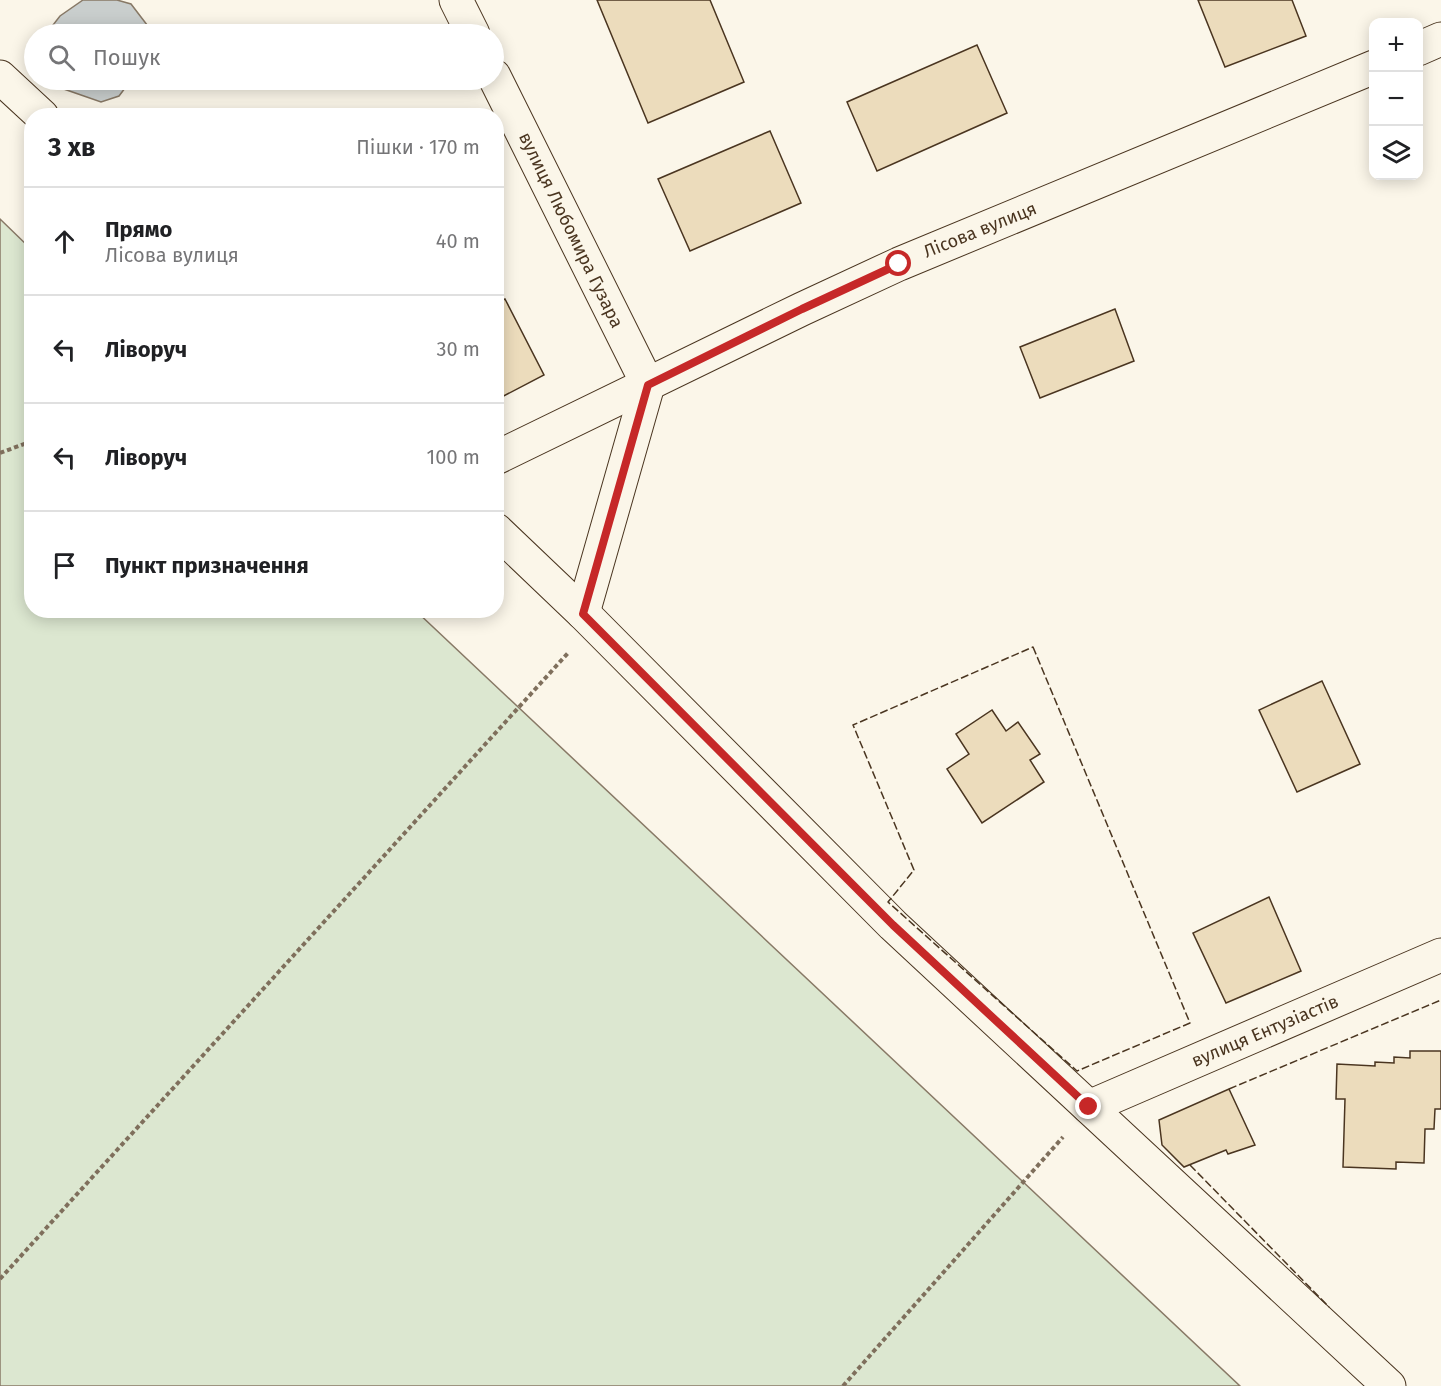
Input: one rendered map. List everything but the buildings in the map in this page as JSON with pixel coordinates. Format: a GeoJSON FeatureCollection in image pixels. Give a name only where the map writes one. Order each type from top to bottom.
{"type":"FeatureCollection","features":[{"type":"Feature","properties":{"kind":"street"},"geometry":{"type":"LineString","coordinates":[[456,0],[468,24]]}},
{"type":"Feature","properties":{"kind":"street"},"geometry":{"type":"LineString","coordinates":[[1423,47],[1441,39]]}},
{"type":"Feature","properties":{"kind":"street","name":"Лісова вулиця"},"geometry":{"type":"LineString","coordinates":[[504,454],[899,264],[1369,69]]}},
{"type":"Feature","properties":{"kind":"street"},"geometry":{"type":"LineString","coordinates":[[0,77],[33,108]]}},
{"type":"Feature","properties":{"kind":"street","name":"вулиця Любомира Гузара"},"geometry":{"type":"LineString","coordinates":[[501,90],[648,385]]}},
{"type":"Feature","properties":{"kind":"street"},"geometry":{"type":"LineString","coordinates":[[583,614],[648,385]]}},
{"type":"Feature","properties":{"kind":"street"},"geometry":{"type":"LineString","coordinates":[[504,538],[893,925],[1389,1386]]}},
{"type":"Feature","properties":{"kind":"street","name":"вулиця Ентузіастів"},"geometry":{"type":"LineString","coordinates":[[1089,1107],[1441,955]]}},
{"type":"Feature","properties":{"kind":"path"},"geometry":{"type":"LineString","coordinates":[[0,453],[24,444]]}},
{"type":"Feature","properties":{"kind":"path"},"geometry":{"type":"LineString","coordinates":[[0,1279],[571,650],[583,614]]}},
{"type":"Feature","properties":{"kind":"path"},"geometry":{"type":"LineString","coordinates":[[843,1386],[1089,1107]]}},
{"type":"Feature","properties":{"kind":"green space"},"geometry":{"type":"Polygon","coordinates":[[[0,219],[24,242],[24,618],[423,618],[1240,1386],[0,1386],[0,219]]]}},
{"type":"Feature","properties":{"kind":"shaded area"},"geometry":{"type":"Polygon","coordinates":[[[83,0],[117,0],[131,4],[146,24],[54,24],[60,16],[83,0]]]}},
{"type":"Feature","properties":{"kind":"shaded area"},"geometry":{"type":"Polygon","coordinates":[[[67,90],[124,90],[119,96],[101,102],[67,90]]]}},
{"type":"Feature","properties":{"kind":"fence"},"geometry":{"type":"LineString","coordinates":[[1033,647],[1190,1023],[1077,1071],[888,902],[914,870],[853,725],[1033,647]]}},
{"type":"Feature","properties":{"kind":"fence"},"geometry":{"type":"LineString","coordinates":[[1229,1089],[1441,1000]]}},
{"type":"Feature","properties":{"kind":"fence"},"geometry":{"type":"LineString","coordinates":[[1190,1165],[1329,1307]]}},
{"type":"Feature","properties":{"kind":"route"},"geometry":{"type":"LineString","coordinates":[[899,264],[648,385],[583,614],[893,925],[1089,1107]]}}]}
